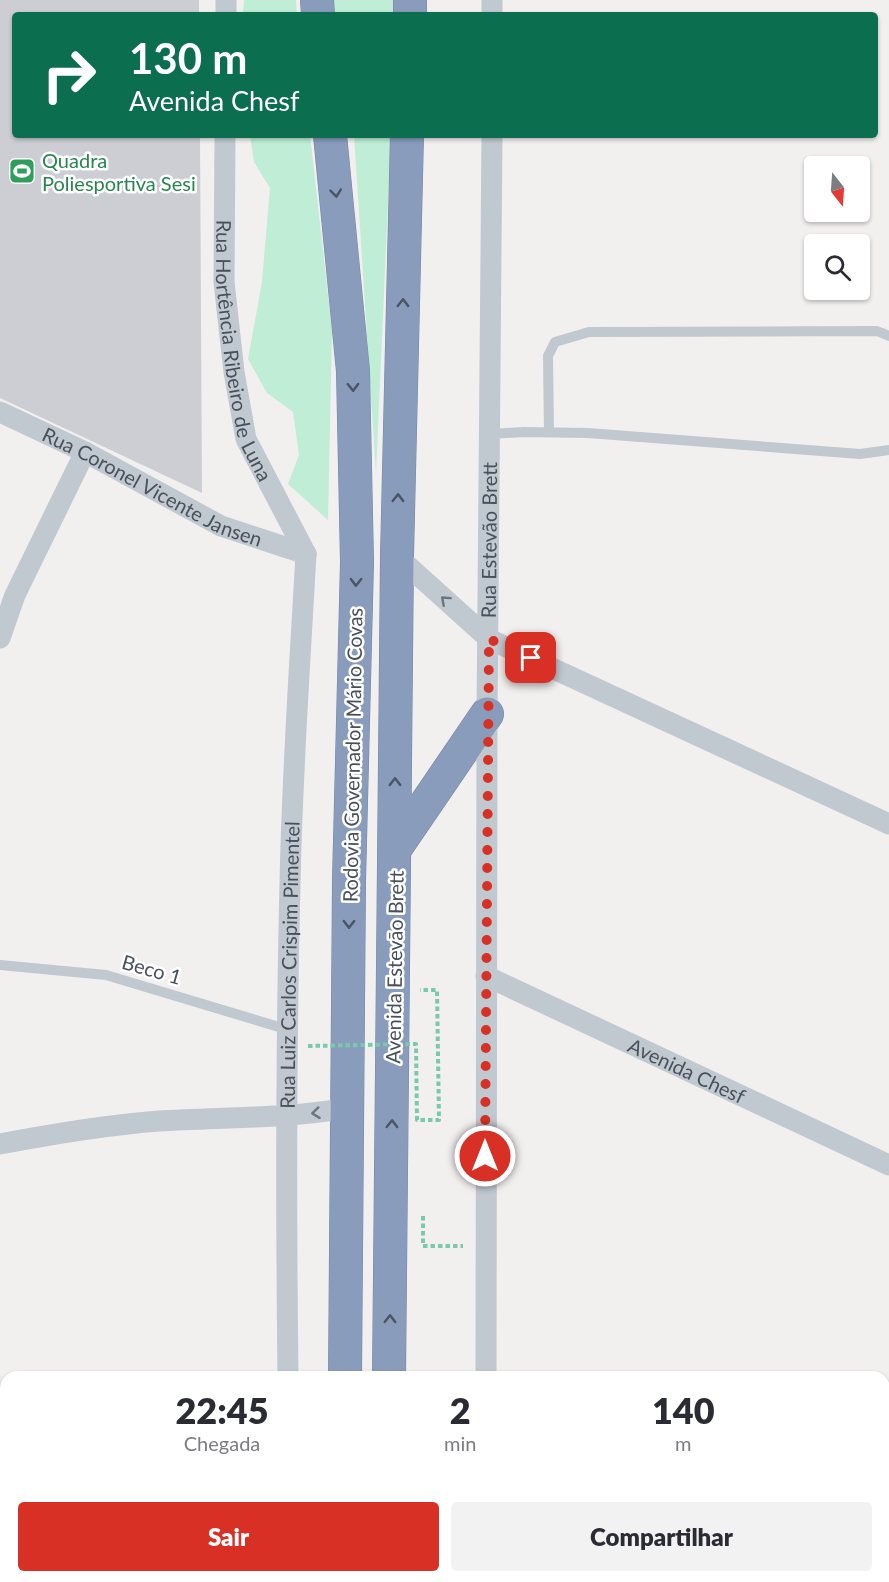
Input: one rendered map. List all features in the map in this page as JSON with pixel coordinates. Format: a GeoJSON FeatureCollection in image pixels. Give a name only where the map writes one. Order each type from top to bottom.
{"type":"FeatureCollection","features":[{"type":"Feature","properties":{"kind":"highway","name":"Rodovia Governador Mário Covas"},"geometry":{"type":"LineString","coordinates":[[330,138],[353,371],[357,562],[347,1107],[345,1371]]}},
{"type":"Feature","properties":{"kind":"highway"},"geometry":{"type":"LineString","coordinates":[[397,556],[407,138]]}},
{"type":"Feature","properties":{"kind":"highway","name":"Avenida Estevāo Brett"},"geometry":{"type":"LineString","coordinates":[[389,1371],[397,556]]}},
{"type":"Feature","properties":{"kind":"highway"},"geometry":{"type":"LineString","coordinates":[[395,849],[487,714]]}},
{"type":"Feature","properties":{"kind":"street","name":"Rua Hortência Ribeiro de Luna"},"geometry":{"type":"LineString","coordinates":[[225,138],[224,282],[234,372],[246,438],[306,554]]}},
{"type":"Feature","properties":{"kind":"street","name":"Rua Estevão Brett"},"geometry":{"type":"LineString","coordinates":[[486,1371],[487,714],[492,434],[492,138]]}},
{"type":"Feature","properties":{"kind":"street","name":"Rua Coronel Vicente Jansen"},"geometry":{"type":"LineString","coordinates":[[0,412],[85,452],[221,526],[306,554]]}},
{"type":"Feature","properties":{"kind":"street"},"geometry":{"type":"LineString","coordinates":[[0,638],[15,595],[85,452]]}},
{"type":"Feature","properties":{"kind":"street","name":"Rua Luiz Carlos Crispim Pimentel"},"geometry":{"type":"LineString","coordinates":[[288,1371],[285,1115],[289,1030],[290,883],[306,554]]}},
{"type":"Feature","properties":{"kind":"street"},"geometry":{"type":"LineString","coordinates":[[397,556],[489,639],[889,824]]}},
{"type":"Feature","properties":{"kind":"street","name":"Avenida Chesf"},"geometry":{"type":"LineString","coordinates":[[486,976],[889,1165]]}},
{"type":"Feature","properties":{"kind":"street"},"geometry":{"type":"LineString","coordinates":[[0,1144],[59,1132],[157,1121],[315,1114],[347,1107]]}},
{"type":"Feature","properties":{"kind":"lane"},"geometry":{"type":"LineString","coordinates":[[549,432],[548,356],[555,342],[589,332],[877,331],[889,336]]}},
{"type":"Feature","properties":{"kind":"lane"},"geometry":{"type":"LineString","coordinates":[[492,434],[549,432],[860,454],[889,450]]}},
{"type":"Feature","properties":{"kind":"lane","name":"Beco 1"},"geometry":{"type":"LineString","coordinates":[[0,965],[106,975],[289,1030]]}},
{"type":"Feature","properties":{"kind":"path"},"geometry":{"type":"LineString","coordinates":[[308,1046],[416,1044],[417,1120],[439,1120],[437,990],[420,990]]}},
{"type":"Feature","properties":{"kind":"path"},"geometry":{"type":"LineString","coordinates":[[423,1225],[423,1246]]}},
{"type":"Feature","properties":{"kind":"path"},"geometry":{"type":"LineString","coordinates":[[391,1241],[423,1246],[485,1246]]}},
{"type":"Feature","properties":{"kind":"green space"},"geometry":{"type":"Polygon","coordinates":[[[244,0],[296,0],[297,12],[243,12],[244,0]]]}},
{"type":"Feature","properties":{"kind":"green space"},"geometry":{"type":"Polygon","coordinates":[[[332,0],[396,0],[396,12],[334,12],[332,0]]]}},
{"type":"Feature","properties":{"kind":"green space"},"geometry":{"type":"Polygon","coordinates":[[[250,138],[310,138],[332,331],[328,520],[288,484],[299,455],[293,412],[267,393],[248,359],[262,282],[270,188],[254,162],[250,138]]]}},
{"type":"Feature","properties":{"kind":"green space"},"geometry":{"type":"Polygon","coordinates":[[[354,138],[391,138],[376,473],[354,138]]]}},
{"type":"Feature","properties":{"kind":"building"},"geometry":{"type":"Polygon","coordinates":[[[0,0],[199,0],[199,12],[12,12],[12,138],[200,138],[202,493],[0,398],[0,0]]]}},
{"type":"Feature","properties":{"kind":"place","name":"Quadra Poliesportiva Sesi"},"geometry":{"type":"Point","coordinates":[22,171]}},
{"type":"Feature","properties":{"kind":"route"},"geometry":{"type":"LineString","coordinates":[[485,1156],[489,639],[531,658]]}}]}
